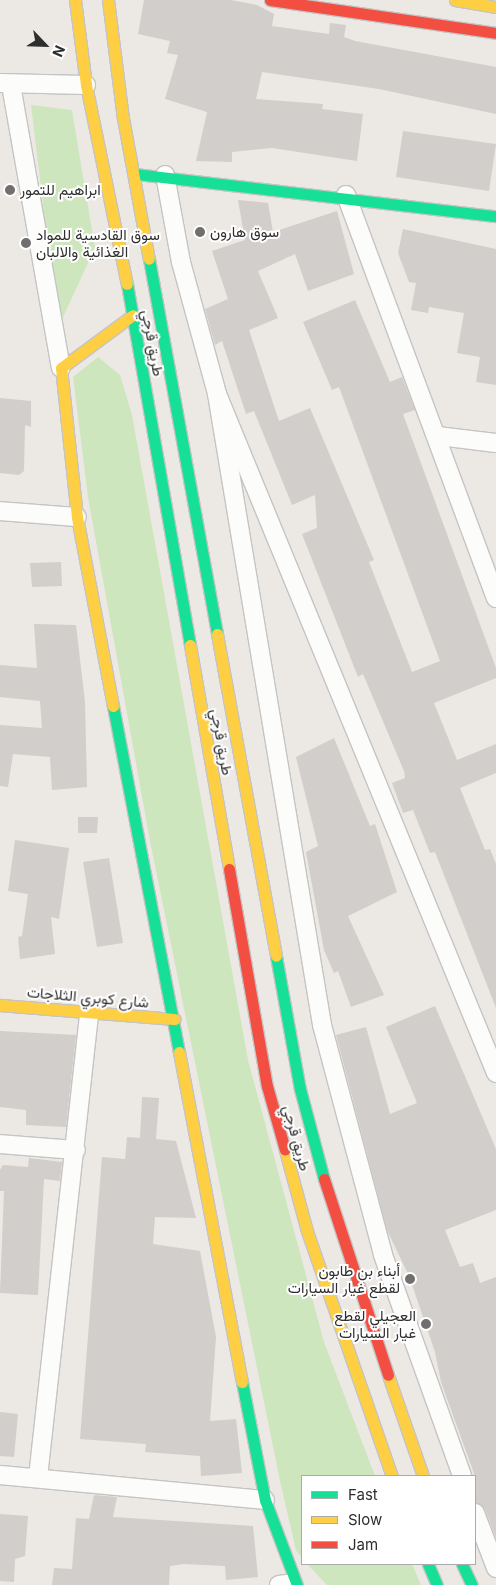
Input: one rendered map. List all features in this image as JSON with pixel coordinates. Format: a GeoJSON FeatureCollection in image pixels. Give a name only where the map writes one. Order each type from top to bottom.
{"type":"FeatureCollection","features":[{"type":"Feature","properties":{"kind":"main road","name":"طريق قرجي"},"geometry":{"type":"LineString","coordinates":[[75,0],[86,85],[133,315],[267,1086],[342,1340],[392,1475]]}},
{"type":"Feature","properties":{"kind":"main road","name":"طريق قرجي"},"geometry":{"type":"LineString","coordinates":[[108,0],[123,118],[136,174],[300,1089],[338,1233],[423,1475]]}},
{"type":"Feature","properties":{"kind":"main road"},"geometry":{"type":"LineString","coordinates":[[270,0],[496,34]]}},
{"type":"Feature","properties":{"kind":"main road"},"geometry":{"type":"LineString","coordinates":[[455,0],[496,7]]}},
{"type":"Feature","properties":{"kind":"main road"},"geometry":{"type":"LineString","coordinates":[[92,116],[123,118]]}},
{"type":"Feature","properties":{"kind":"main road"},"geometry":{"type":"LineString","coordinates":[[136,174],[165,175],[346,195],[496,216]]}},
{"type":"Feature","properties":{"kind":"main road"},"geometry":{"type":"LineString","coordinates":[[133,315],[61,368],[77,517],[265,1500],[290,1584]]}},
{"type":"Feature","properties":{"kind":"main road"},"geometry":{"type":"LineString","coordinates":[[188,633],[218,628]]}},
{"type":"Feature","properties":{"kind":"main road","name":"شارع كوبري الثلاجات"},"geometry":{"type":"LineString","coordinates":[[0,1004],[174,1019]]}},
{"type":"Feature","properties":{"kind":"main road"},"geometry":{"type":"LineString","coordinates":[[428,1565],[436,1585]]}},
{"type":"Feature","properties":{"kind":"main road"},"geometry":{"type":"LineString","coordinates":[[462,1565],[472,1585]]}},
{"type":"Feature","properties":{"kind":"street"},"geometry":{"type":"LineString","coordinates":[[61,368],[5,84],[86,85]]}},
{"type":"Feature","properties":{"kind":"street"},"geometry":{"type":"LineString","coordinates":[[165,175],[181,262],[217,394],[322,1025],[383,1255],[462,1475]]}},
{"type":"Feature","properties":{"kind":"street"},"geometry":{"type":"LineString","coordinates":[[346,195],[438,436],[496,598]]}},
{"type":"Feature","properties":{"kind":"street"},"geometry":{"type":"LineString","coordinates":[[217,394],[492,1053],[496,1073]]}},
{"type":"Feature","properties":{"kind":"street"},"geometry":{"type":"LineString","coordinates":[[438,436],[496,443]]}},
{"type":"Feature","properties":{"kind":"street"},"geometry":{"type":"LineString","coordinates":[[0,511],[77,517]]}},
{"type":"Feature","properties":{"kind":"street"},"geometry":{"type":"LineString","coordinates":[[38,1477],[76,1150],[89,1012]]}},
{"type":"Feature","properties":{"kind":"street"},"geometry":{"type":"LineString","coordinates":[[0,1144],[76,1150]]}},
{"type":"Feature","properties":{"kind":"street"},"geometry":{"type":"LineString","coordinates":[[0,1475],[38,1477],[265,1500]]}},
{"type":"Feature","properties":{"kind":"street"},"geometry":{"type":"LineString","coordinates":[[476,1516],[496,1568]]}},
{"type":"Feature","properties":{"kind":"green space"},"geometry":{"type":"Polygon","coordinates":[[[31,105],[72,110],[95,248],[58,328],[31,105]]]}},
{"type":"Feature","properties":{"kind":"green space"},"geometry":{"type":"Polygon","coordinates":[[[98,357],[120,375],[132,415],[248,1060],[324,1342],[375,1475],[301,1475],[301,1557],[296,1550],[280,1481],[150,841],[88,497],[73,377],[98,357]]]}},
{"type":"Feature","properties":{"kind":"green space"},"geometry":{"type":"Polygon","coordinates":[[[308,1565],[412,1565],[421,1585],[327,1585],[308,1565]]]}},
{"type":"Feature","properties":{"kind":"building"},"geometry":{"type":"Polygon","coordinates":[[[144,0],[231,0],[257,5],[274,14],[272,26],[329,34],[330,23],[346,25],[344,37],[355,41],[496,67],[496,114],[379,89],[262,72],[256,99],[323,104],[322,109],[363,114],[357,161],[272,148],[232,152],[232,162],[196,161],[207,112],[165,99],[178,55],[167,53],[170,41],[138,34],[144,0]]]}},
{"type":"Feature","properties":{"kind":"building"},"geometry":{"type":"Polygon","coordinates":[[[403,131],[496,144],[489,191],[396,177],[403,131]]]}},
{"type":"Feature","properties":{"kind":"building"},"geometry":{"type":"Polygon","coordinates":[[[238,200],[268,203],[273,232],[337,211],[354,274],[308,291],[295,254],[258,271],[278,318],[249,330],[279,421],[310,408],[374,560],[369,562],[412,672],[440,661],[339,387],[332,390],[303,322],[355,300],[390,382],[402,377],[415,410],[403,414],[496,668],[496,678],[434,703],[457,760],[496,744],[496,773],[460,788],[485,850],[490,849],[496,864],[496,1008],[435,852],[430,853],[413,810],[403,813],[392,783],[405,778],[404,771],[363,674],[358,677],[302,534],[317,528],[315,495],[292,505],[254,411],[246,414],[222,341],[215,345],[205,309],[228,299],[212,251],[245,240],[238,200]]]}},
{"type":"Feature","properties":{"kind":"building"},"geometry":{"type":"Polygon","coordinates":[[[403,229],[496,249],[496,385],[476,382],[480,357],[457,353],[464,313],[429,307],[428,313],[411,310],[416,283],[409,282],[398,253],[403,229]]]}},
{"type":"Feature","properties":{"kind":"building"},"geometry":{"type":"Polygon","coordinates":[[[0,398],[31,401],[31,427],[25,425],[24,471],[19,475],[0,473],[0,398]]]}},
{"type":"Feature","properties":{"kind":"building"},"geometry":{"type":"Polygon","coordinates":[[[61,562],[62,586],[32,587],[30,563],[61,562]]]}},
{"type":"Feature","properties":{"kind":"building"},"geometry":{"type":"Polygon","coordinates":[[[34,624],[76,625],[85,702],[87,787],[52,790],[50,757],[13,754],[8,787],[0,786],[0,725],[42,728],[40,701],[0,697],[0,665],[37,668],[34,624]]]}},
{"type":"Feature","properties":{"kind":"building"},"geometry":{"type":"Polygon","coordinates":[[[334,738],[370,826],[375,824],[397,892],[348,916],[384,995],[351,1007],[338,971],[334,973],[324,950],[306,852],[318,846],[296,757],[334,738]]]}},
{"type":"Feature","properties":{"kind":"building"},"geometry":{"type":"Polygon","coordinates":[[[78,817],[98,817],[97,833],[78,833],[78,817]]]}},
{"type":"Feature","properties":{"kind":"building"},"geometry":{"type":"Polygon","coordinates":[[[15,840],[69,848],[59,919],[51,917],[55,954],[20,959],[18,937],[22,936],[28,894],[8,891],[15,840]]]}},
{"type":"Feature","properties":{"kind":"building"},"geometry":{"type":"Polygon","coordinates":[[[109,858],[123,943],[97,947],[83,862],[109,858]]]}},
{"type":"Feature","properties":{"kind":"building"},"geometry":{"type":"Polygon","coordinates":[[[435,1006],[496,1149],[496,1210],[445,1230],[460,1267],[473,1263],[480,1283],[496,1277],[496,1538],[485,1509],[476,1504],[476,1475],[441,1382],[435,1352],[409,1276],[387,1230],[336,1035],[366,1027],[390,1114],[417,1103],[386,1027],[435,1006]]]}},
{"type":"Feature","properties":{"kind":"building"},"geometry":{"type":"Polygon","coordinates":[[[0,1031],[76,1035],[66,1127],[26,1125],[26,1110],[0,1107],[0,1031]]]}},
{"type":"Feature","properties":{"kind":"building"},"geometry":{"type":"Polygon","coordinates":[[[142,1097],[159,1098],[156,1139],[176,1141],[196,1218],[155,1217],[153,1244],[200,1251],[216,1337],[210,1421],[236,1419],[242,1473],[201,1476],[200,1456],[145,1452],[146,1444],[80,1439],[102,1157],[125,1159],[127,1137],[140,1138],[142,1097]]]}},
{"type":"Feature","properties":{"kind":"building"},"geometry":{"type":"Polygon","coordinates":[[[29,1158],[62,1162],[60,1181],[44,1179],[38,1295],[0,1293],[4,1191],[0,1191],[0,1170],[3,1165],[28,1167],[29,1158]]]}},
{"type":"Feature","properties":{"kind":"building"},"geometry":{"type":"Polygon","coordinates":[[[0,1412],[18,1414],[14,1457],[0,1456],[0,1412]]]}},
{"type":"Feature","properties":{"kind":"building"},"geometry":{"type":"Polygon","coordinates":[[[94,1495],[117,1497],[113,1517],[253,1526],[258,1577],[226,1580],[225,1566],[184,1564],[170,1566],[169,1585],[52,1585],[54,1568],[72,1569],[76,1518],[89,1519],[94,1495]]]}},
{"type":"Feature","properties":{"kind":"building"},"geometry":{"type":"Polygon","coordinates":[[[0,1514],[28,1516],[25,1556],[15,1559],[14,1582],[0,1581],[0,1514]]]}},
{"type":"Feature","properties":{"kind":"traffic: fast"},"geometry":{"type":"LineString","coordinates":[[136,174],[496,216]]}},
{"type":"Feature","properties":{"kind":"traffic: fast"},"geometry":{"type":"LineString","coordinates":[[149,259],[217,634]]}},
{"type":"Feature","properties":{"kind":"traffic: fast"},"geometry":{"type":"LineString","coordinates":[[127,284],[190,645]]}},
{"type":"Feature","properties":{"kind":"traffic: fast"},"geometry":{"type":"LineString","coordinates":[[113,706],[179,1052]]}},
{"type":"Feature","properties":{"kind":"traffic: fast"},"geometry":{"type":"LineString","coordinates":[[276,956],[300,1089],[324,1179]]}},
{"type":"Feature","properties":{"kind":"traffic: fast"},"geometry":{"type":"LineString","coordinates":[[242,1382],[265,1500],[297,1585]]}},
{"type":"Feature","properties":{"kind":"traffic: fast"},"geometry":{"type":"LineString","coordinates":[[428,1565],[437,1585]]}},
{"type":"Feature","properties":{"kind":"traffic: fast"},"geometry":{"type":"LineString","coordinates":[[462,1565],[472,1585]]}},
{"type":"Feature","properties":{"kind":"traffic: slow"},"geometry":{"type":"LineString","coordinates":[[75,0],[86,85],[127,284]]}},
{"type":"Feature","properties":{"kind":"traffic: slow"},"geometry":{"type":"LineString","coordinates":[[108,0],[123,118],[149,259]]}},
{"type":"Feature","properties":{"kind":"traffic: slow"},"geometry":{"type":"LineString","coordinates":[[455,0],[496,7]]}},
{"type":"Feature","properties":{"kind":"traffic: slow"},"geometry":{"type":"LineString","coordinates":[[113,706],[77,517],[61,368],[133,315]]}},
{"type":"Feature","properties":{"kind":"traffic: slow"},"geometry":{"type":"LineString","coordinates":[[217,634],[276,956]]}},
{"type":"Feature","properties":{"kind":"traffic: slow"},"geometry":{"type":"LineString","coordinates":[[190,645],[229,869]]}},
{"type":"Feature","properties":{"kind":"traffic: slow"},"geometry":{"type":"LineString","coordinates":[[0,1005],[174,1019]]}},
{"type":"Feature","properties":{"kind":"traffic: slow"},"geometry":{"type":"LineString","coordinates":[[179,1052],[242,1382]]}},
{"type":"Feature","properties":{"kind":"traffic: slow"},"geometry":{"type":"LineString","coordinates":[[285,1150],[307,1231],[392,1475]]}},
{"type":"Feature","properties":{"kind":"traffic: slow"},"geometry":{"type":"LineString","coordinates":[[388,1375],[423,1475]]}},
{"type":"Feature","properties":{"kind":"traffic: jam"},"geometry":{"type":"LineString","coordinates":[[270,0],[496,33]]}},
{"type":"Feature","properties":{"kind":"traffic: jam"},"geometry":{"type":"LineString","coordinates":[[229,869],[267,1086],[285,1150]]}},
{"type":"Feature","properties":{"kind":"traffic: jam"},"geometry":{"type":"LineString","coordinates":[[324,1179],[388,1375]]}},
{"type":"Feature","properties":{"kind":"place","name":"ابراهيم للتمور"},"geometry":{"type":"Point","coordinates":[10,190]}},
{"type":"Feature","properties":{"kind":"place","name":"سوق هارون"},"geometry":{"type":"Point","coordinates":[200,232]}},
{"type":"Feature","properties":{"kind":"place","name":"سوق القادسية للمواد الغذائية والالبان"},"geometry":{"type":"Point","coordinates":[26,243]}},
{"type":"Feature","properties":{"kind":"place","name":"أبناء بن طابون لقطع غيار السيارات"},"geometry":{"type":"Point","coordinates":[410,1279]}},
{"type":"Feature","properties":{"kind":"place","name":"العجيلي لقطع غيار السيارات"},"geometry":{"type":"Point","coordinates":[426,1324]}}]}
